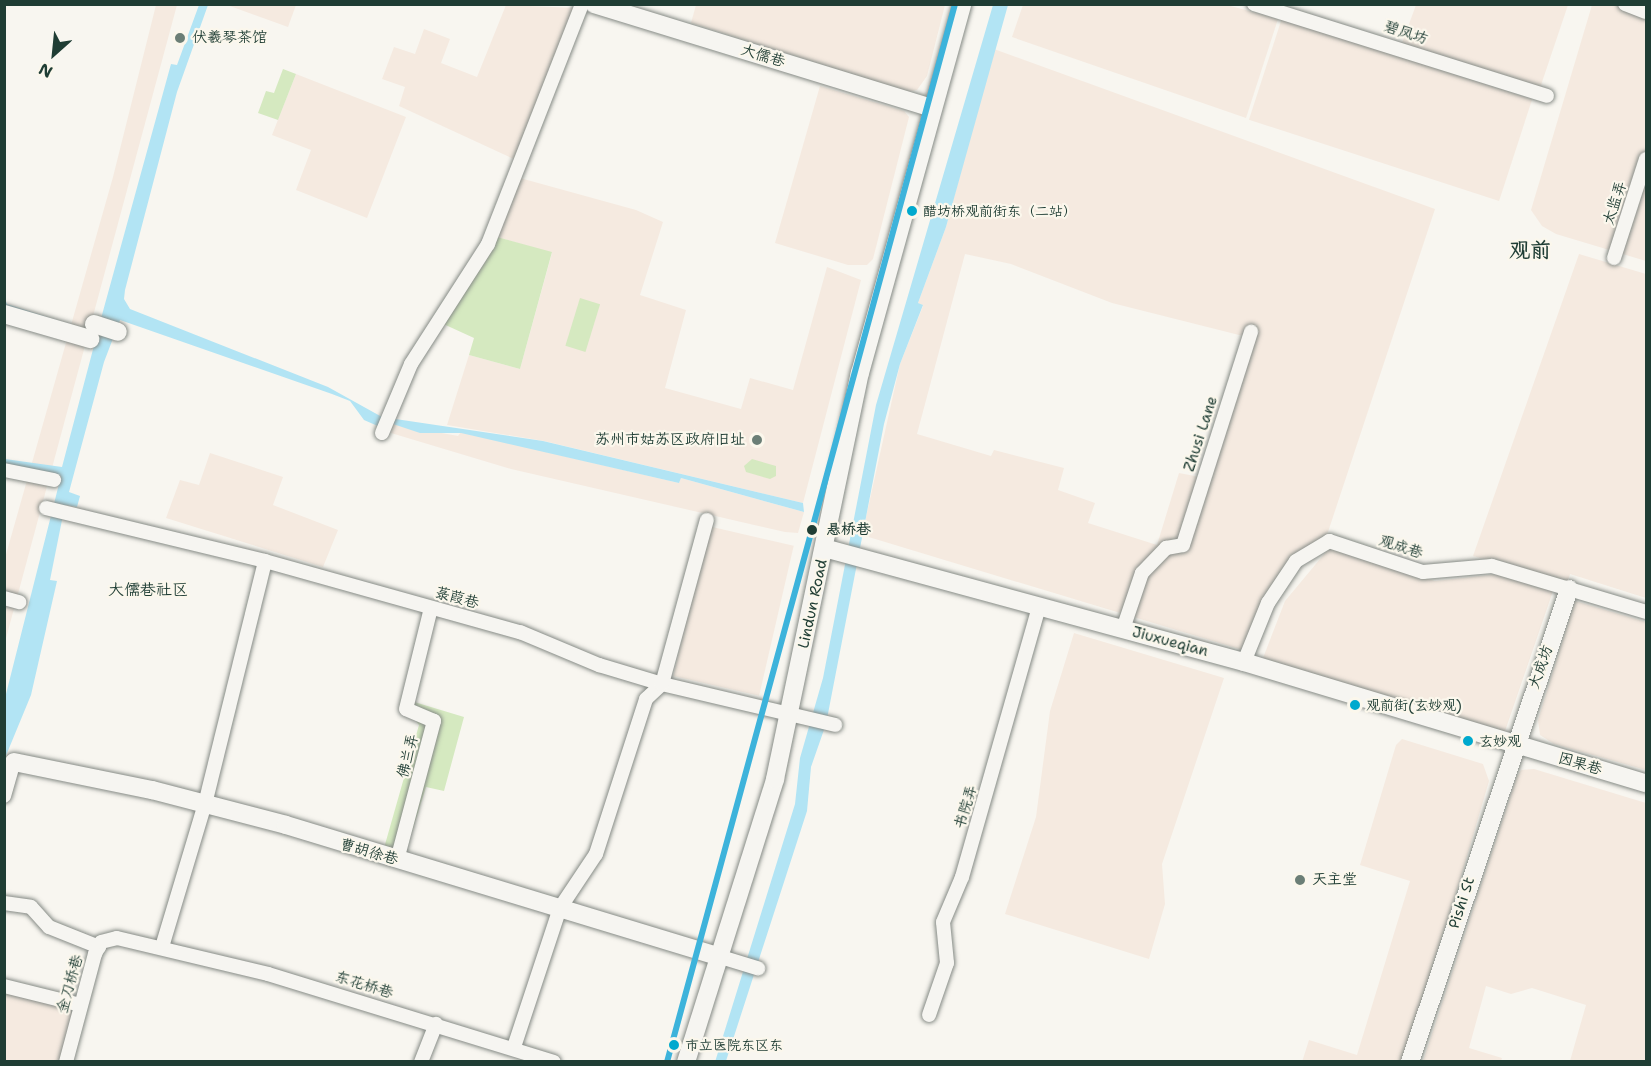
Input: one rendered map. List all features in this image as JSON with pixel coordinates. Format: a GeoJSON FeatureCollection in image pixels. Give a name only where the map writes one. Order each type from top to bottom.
{"type":"FeatureCollection","features":[{"type":"Feature","properties":{"kind":"street"},"geometry":{"type":"LineString","coordinates":[[384,426],[436,321],[488,244],[582,4]]}},
{"type":"Feature","properties":{"kind":"street","name":"大儒巷"},"geometry":{"type":"LineString","coordinates":[[594,4],[932,108]]}},
{"type":"Feature","properties":{"kind":"street","name":"Lindun Road"},"geometry":{"type":"LineString","coordinates":[[686,1062],[757,847],[833,550],[860,373],[962,4]]}},
{"type":"Feature","properties":{"kind":"street","name":"碧凤坊"},"geometry":{"type":"LineString","coordinates":[[1254,4],[1547,96]]}},
{"type":"Feature","properties":{"kind":"street"},"geometry":{"type":"LineString","coordinates":[[1625,4],[1647,12]]}},
{"type":"Feature","properties":{"kind":"street","name":"太监弄"},"geometry":{"type":"LineString","coordinates":[[1614,258],[1647,159]]}},
{"type":"Feature","properties":{"kind":"street"},"geometry":{"type":"LineString","coordinates":[[4,314],[117,332]]}},
{"type":"Feature","properties":{"kind":"street","name":"Zhusi Lane"},"geometry":{"type":"LineString","coordinates":[[1123,629],[1142,573],[1166,548],[1183,545],[1251,332]]}},
{"type":"Feature","properties":{"kind":"street"},"geometry":{"type":"LineString","coordinates":[[4,470],[54,480]]}},
{"type":"Feature","properties":{"kind":"street","name":"菉葭巷"},"geometry":{"type":"LineString","coordinates":[[48,509],[265,561],[520,632],[599,665],[662,684],[832,724]]}},
{"type":"Feature","properties":{"kind":"street"},"geometry":{"type":"LineString","coordinates":[[514,1047],[560,908],[596,854],[646,699],[662,684],[707,520]]}},
{"type":"Feature","properties":{"kind":"street","name":"观成巷"},"geometry":{"type":"LineString","coordinates":[[1244,662],[1268,603],[1296,561],[1329,541],[1423,572],[1492,566],[1647,612]]}},
{"type":"Feature","properties":{"kind":"street","name":"Jiuxueqian"},"geometry":{"type":"LineString","coordinates":[[833,550],[1244,662],[1514,744]]}},
{"type":"Feature","properties":{"kind":"street"},"geometry":{"type":"LineString","coordinates":[[162,947],[204,804],[265,561]]}},
{"type":"Feature","properties":{"kind":"street","name":"大成坊"},"geometry":{"type":"LineString","coordinates":[[1514,744],[1569,589]]}},
{"type":"Feature","properties":{"kind":"street"},"geometry":{"type":"LineString","coordinates":[[4,598],[19,602]]}},
{"type":"Feature","properties":{"kind":"street","name":"书院弄"},"geometry":{"type":"LineString","coordinates":[[929,1015],[947,963],[943,922],[962,878],[1039,606]]}},
{"type":"Feature","properties":{"kind":"street","name":"佛兰弄"},"geometry":{"type":"LineString","coordinates":[[397,860],[434,721],[406,709],[431,608]]}},
{"type":"Feature","properties":{"kind":"street","name":"因果巷"},"geometry":{"type":"LineString","coordinates":[[1514,744],[1647,783]]}},
{"type":"Feature","properties":{"kind":"street","name":"Pishi St"},"geometry":{"type":"LineString","coordinates":[[1410,1062],[1514,744]]}},
{"type":"Feature","properties":{"kind":"street"},"geometry":{"type":"LineString","coordinates":[[4,796],[14,762]]}},
{"type":"Feature","properties":{"kind":"street","name":"曹胡徐巷"},"geometry":{"type":"LineString","coordinates":[[14,762],[204,804],[721,957]]}},
{"type":"Feature","properties":{"kind":"street"},"geometry":{"type":"LineString","coordinates":[[4,903],[31,907],[49,927],[99,946]]}},
{"type":"Feature","properties":{"kind":"street","name":"金刀桥巷"},"geometry":{"type":"LineString","coordinates":[[66,1062],[99,946],[117,938],[162,947]]}},
{"type":"Feature","properties":{"kind":"street","name":"东花桥巷"},"geometry":{"type":"LineString","coordinates":[[162,947],[436,1024],[514,1047],[554,1062]]}},
{"type":"Feature","properties":{"kind":"street"},"geometry":{"type":"LineString","coordinates":[[721,957],[758,968]]}},
{"type":"Feature","properties":{"kind":"street"},"geometry":{"type":"LineString","coordinates":[[4,986],[81,1005]]}},
{"type":"Feature","properties":{"kind":"street"},"geometry":{"type":"LineString","coordinates":[[421,1062],[436,1024]]}},
{"type":"Feature","properties":{"kind":"shaded area"},"geometry":{"type":"Polygon","coordinates":[[[296,4],[288,27],[227,5],[296,4]]]}},
{"type":"Feature","properties":{"kind":"shaded area"},"geometry":{"type":"Polygon","coordinates":[[[156,5],[177,5],[5,642],[5,558],[113,177],[156,5]]]}},
{"type":"Feature","properties":{"kind":"shaded area"},"geometry":{"type":"Polygon","coordinates":[[[506,5],[575,8],[518,161],[399,106],[405,87],[382,79],[394,47],[415,54],[424,29],[450,39],[441,63],[477,77],[506,5]]]}},
{"type":"Feature","properties":{"kind":"shaded area"},"geometry":{"type":"Polygon","coordinates":[[[696,5],[945,5],[927,76],[917,90],[908,92],[691,23],[696,5]]]}},
{"type":"Feature","properties":{"kind":"shaded area"},"geometry":{"type":"Polygon","coordinates":[[[1023,5],[1227,5],[1278,19],[1246,118],[1012,37],[1023,5]]]}},
{"type":"Feature","properties":{"kind":"shaded area"},"geometry":{"type":"Polygon","coordinates":[[[1416,5],[1568,5],[1540,88],[1402,43],[1416,5]]]}},
{"type":"Feature","properties":{"kind":"shaded area"},"geometry":{"type":"Polygon","coordinates":[[[1592,5],[1646,5],[1646,261],[1556,234],[1542,226],[1531,210],[1592,5]]]}},
{"type":"Feature","properties":{"kind":"shaded area"},"geometry":{"type":"Polygon","coordinates":[[[1282,18],[1532,99],[1499,201],[1249,120],[1282,18]]]}},
{"type":"Feature","properties":{"kind":"shaded area"},"geometry":{"type":"Polygon","coordinates":[[[994,49],[1435,209],[1326,538],[1290,566],[1246,651],[862,535],[900,364],[923,306],[918,303],[946,227],[994,49]],[[965,254],[917,434],[991,456],[994,450],[1064,468],[1058,490],[1095,503],[1088,523],[1157,545],[1179,473],[1200,477],[1247,337],[1112,303],[1011,264],[965,254]]]}},
{"type":"Feature","properties":{"kind":"shaded area"},"geometry":{"type":"Polygon","coordinates":[[[296,74],[406,117],[367,218],[296,190],[311,150],[272,135],[296,74]]]}},
{"type":"Feature","properties":{"kind":"shaded area"},"geometry":{"type":"Polygon","coordinates":[[[820,86],[904,111],[909,117],[873,259],[867,265],[848,265],[775,243],[820,86]]]}},
{"type":"Feature","properties":{"kind":"shaded area"},"geometry":{"type":"Polygon","coordinates":[[[520,178],[636,210],[663,222],[640,295],[686,310],[665,388],[741,409],[750,378],[793,390],[827,267],[861,280],[803,503],[544,441],[447,425],[469,355],[520,369],[552,253],[497,237],[520,178]]]}},
{"type":"Feature","properties":{"kind":"shaded area"},"geometry":{"type":"Polygon","coordinates":[[[1579,254],[1646,274],[1646,598],[1570,574],[1567,583],[1473,556],[1579,254]]]}},
{"type":"Feature","properties":{"kind":"shaded area"},"geometry":{"type":"Polygon","coordinates":[[[393,424],[458,436],[461,432],[679,483],[681,478],[804,512],[798,533],[785,532],[511,469],[391,433],[393,424]]]}},
{"type":"Feature","properties":{"kind":"shaded area"},"geometry":{"type":"Polygon","coordinates":[[[210,453],[283,477],[273,505],[338,530],[323,567],[166,518],[180,480],[199,485],[210,453]]]}},
{"type":"Feature","properties":{"kind":"shaded area"},"geometry":{"type":"Polygon","coordinates":[[[708,526],[794,546],[759,696],[673,676],[708,526]]]}},
{"type":"Feature","properties":{"kind":"shaded area"},"geometry":{"type":"Polygon","coordinates":[[[1330,547],[1435,581],[1498,574],[1553,591],[1504,734],[1263,658],[1285,601],[1330,547]]]}},
{"type":"Feature","properties":{"kind":"shaded area"},"geometry":{"type":"Polygon","coordinates":[[[1575,601],[1646,622],[1646,770],[1554,744],[1540,735],[1538,720],[1575,601]]]}},
{"type":"Feature","properties":{"kind":"shaded area"},"geometry":{"type":"Polygon","coordinates":[[[1074,633],[1224,678],[1162,864],[1165,904],[1149,959],[1005,914],[1036,817],[1050,711],[1074,633]]]}},
{"type":"Feature","properties":{"kind":"shaded area"},"geometry":{"type":"Polygon","coordinates":[[[1402,739],[1483,764],[1489,781],[1463,870],[1402,1061],[1302,1062],[1309,1040],[1357,1055],[1410,881],[1360,865],[1396,745],[1402,739]]]}},
{"type":"Feature","properties":{"kind":"shaded area"},"geometry":{"type":"Polygon","coordinates":[[[1534,769],[1646,803],[1646,1061],[1570,1061],[1586,1005],[1532,988],[1511,994],[1486,986],[1469,1048],[1502,1058],[1501,1061],[1423,1061],[1517,776],[1521,770],[1534,769]]]}},
{"type":"Feature","properties":{"kind":"shaded area"},"geometry":{"type":"Polygon","coordinates":[[[5,981],[81,998],[62,1061],[5,1062],[5,981]]]}},
{"type":"Feature","properties":{"kind":"green space"},"geometry":{"type":"Polygon","coordinates":[[[283,69],[296,74],[278,120],[258,113],[266,91],[274,93],[283,69]]]}},
{"type":"Feature","properties":{"kind":"green space"},"geometry":{"type":"Polygon","coordinates":[[[497,237],[552,252],[520,369],[469,355],[474,338],[439,322],[484,264],[497,237]]]}},
{"type":"Feature","properties":{"kind":"green space"},"geometry":{"type":"Polygon","coordinates":[[[580,298],[600,304],[585,352],[565,346],[580,298]]]}},
{"type":"Feature","properties":{"kind":"green space"},"geometry":{"type":"Polygon","coordinates":[[[752,459],[776,466],[776,476],[770,479],[746,472],[744,466],[752,459]]]}},
{"type":"Feature","properties":{"kind":"green space"},"geometry":{"type":"Polygon","coordinates":[[[411,701],[464,717],[444,791],[426,787],[405,854],[384,848],[419,725],[408,711],[411,701]]]}},
{"type":"Feature","properties":{"kind":"water"},"geometry":{"type":"Polygon","coordinates":[[[199,5],[208,5],[177,92],[125,290],[124,299],[130,309],[328,387],[382,417],[543,441],[803,503],[804,512],[681,478],[679,483],[461,433],[420,433],[393,424],[380,427],[364,420],[350,401],[120,320],[104,362],[69,492],[80,496],[77,507],[66,505],[64,510],[50,580],[57,581],[31,695],[5,758],[5,698],[61,476],[5,464],[5,459],[62,467],[96,338],[5,311],[5,299],[7,304],[97,333],[171,64],[177,65],[199,5]]]}},
{"type":"Feature","properties":{"kind":"water"},"geometry":{"type":"Polygon","coordinates":[[[993,5],[1008,5],[946,227],[918,303],[923,305],[900,364],[884,424],[826,724],[811,767],[807,811],[726,1061],[715,1062],[795,804],[800,758],[823,678],[876,405],[993,5]]]}},
{"type":"Feature","properties":{"kind":"transit line"},"geometry":{"type":"LineString","coordinates":[[667,1062],[955,4]]}},
{"type":"Feature","properties":{"kind":"place","name":"伏羲琴茶馆"},"geometry":{"type":"Point","coordinates":[180,38]}},
{"type":"Feature","properties":{"kind":"place","name":"醋坊桥观前街东（二站）"},"geometry":{"type":"Point","coordinates":[912,211]}},
{"type":"Feature","properties":{"kind":"place","name":"苏州市姑苏区政府旧址"},"geometry":{"type":"Point","coordinates":[757,440]}},
{"type":"Feature","properties":{"kind":"place","name":"悬桥巷"},"geometry":{"type":"Point","coordinates":[812,530]}},
{"type":"Feature","properties":{"kind":"place","name":"观前街(玄妙观)"},"geometry":{"type":"Point","coordinates":[1355,705]}},
{"type":"Feature","properties":{"kind":"place","name":"玄妙观"},"geometry":{"type":"Point","coordinates":[1468,741]}},
{"type":"Feature","properties":{"kind":"place","name":"天主堂"},"geometry":{"type":"Point","coordinates":[1300,880]}},
{"type":"Feature","properties":{"kind":"place","name":"市立医院东区东"},"geometry":{"type":"Point","coordinates":[674,1045]}},
{"type":"Feature","properties":{"kind":"district","name":"观前"},"geometry":{"type":"Point","coordinates":[1530,250]}},
{"type":"Feature","properties":{"kind":"district","name":"大儒巷社区"},"geometry":{"type":"Point","coordinates":[148,590]}}]}
